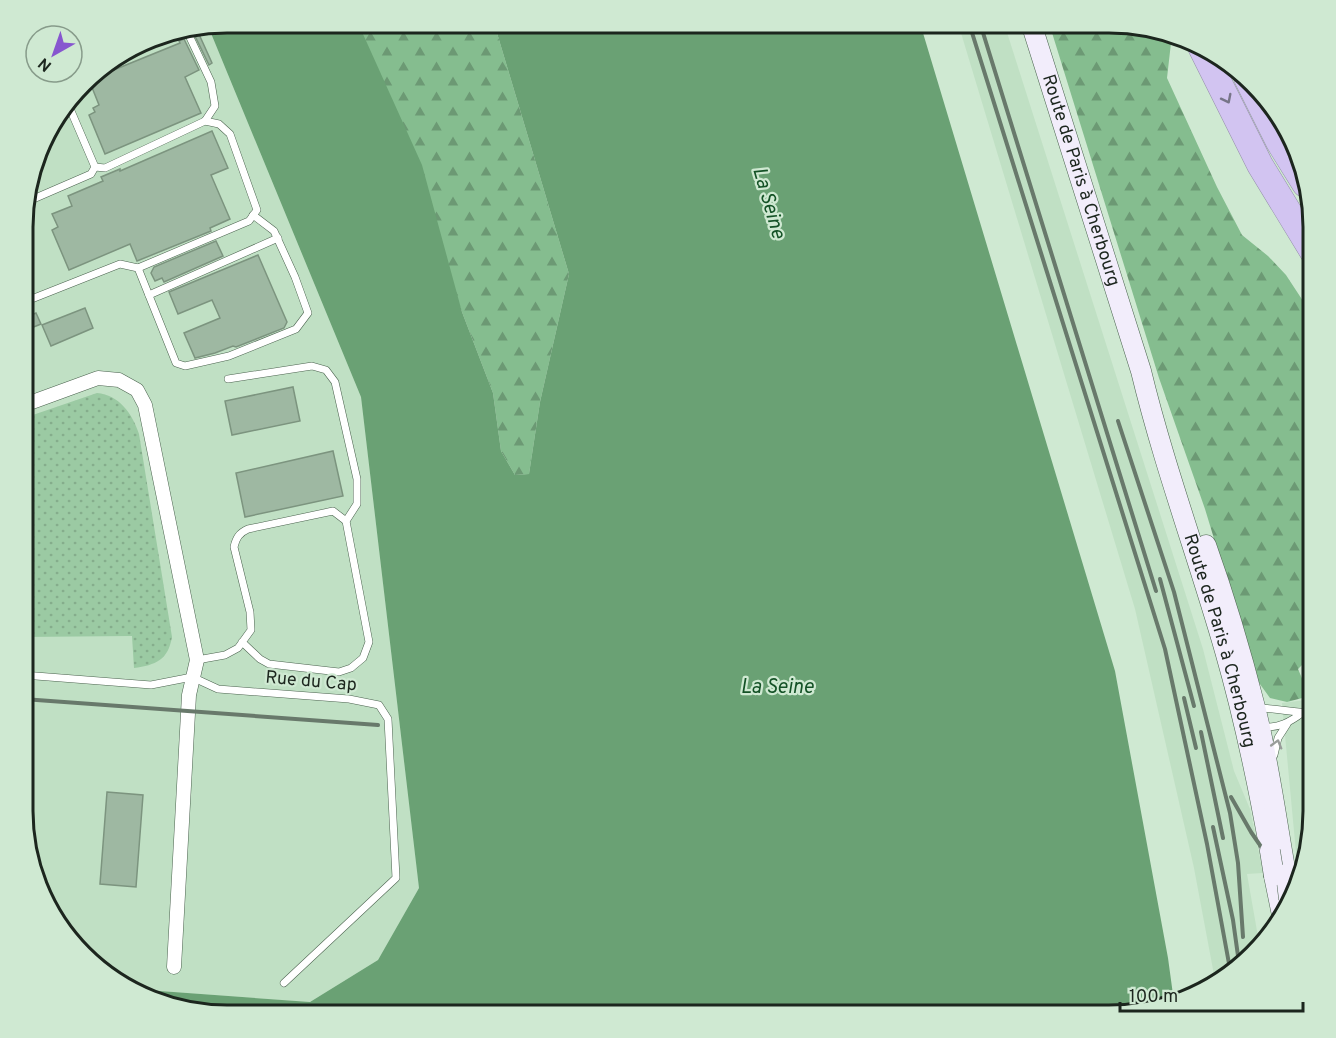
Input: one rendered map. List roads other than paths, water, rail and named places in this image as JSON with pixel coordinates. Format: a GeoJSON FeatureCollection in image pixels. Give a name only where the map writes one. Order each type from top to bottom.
{"type":"FeatureCollection","features":[{"type":"Feature","properties":{"kind":"highway"},"geometry":{"type":"LineString","coordinates":[[1208,61],[1260,165],[1303,234]]}},
{"type":"Feature","properties":{"kind":"highway"},"geometry":{"type":"LineString","coordinates":[[1262,108],[1293,164]]}},
{"type":"Feature","properties":{"kind":"main road","name":"Route de Paris à Cherbourg"},"geometry":{"type":"LineString","coordinates":[[1034,33],[1141,371],[1178,466],[1221,588],[1252,718],[1259,792],[1284,894]]}},
{"type":"Feature","properties":{"kind":"street"},"geometry":{"type":"LineString","coordinates":[[33,402],[98,378],[119,380],[137,390],[145,405],[197,660],[189,696],[174,967]]}},
{"type":"Feature","properties":{"kind":"lane"},"geometry":{"type":"LineString","coordinates":[[95,167],[105,168],[205,121],[215,106],[211,82],[190,37]]}},
{"type":"Feature","properties":{"kind":"lane"},"geometry":{"type":"LineString","coordinates":[[71,112],[95,167]]}},
{"type":"Feature","properties":{"kind":"lane"},"geometry":{"type":"LineString","coordinates":[[33,298],[120,264],[138,268],[249,221],[257,210],[230,134],[219,124],[205,121]]}},
{"type":"Feature","properties":{"kind":"lane"},"geometry":{"type":"LineString","coordinates":[[36,198],[91,174],[95,167]]}},
{"type":"Feature","properties":{"kind":"lane"},"geometry":{"type":"LineString","coordinates":[[138,268],[176,363],[185,366],[229,356],[296,329],[308,313],[295,277],[274,231],[253,215]]}},
{"type":"Feature","properties":{"kind":"lane"},"geometry":{"type":"LineString","coordinates":[[148,295],[278,238]]}},
{"type":"Feature","properties":{"kind":"lane"},"geometry":{"type":"LineString","coordinates":[[228,379],[312,366],[326,370],[335,382],[357,480],[357,504],[346,521]]}},
{"type":"Feature","properties":{"kind":"lane"},"geometry":{"type":"LineString","coordinates":[[197,660],[225,655],[238,648],[250,630],[250,612],[234,547],[241,532],[333,511],[346,521],[369,642],[363,658],[351,668],[339,672],[269,664],[260,659],[243,642]]}},
{"type":"Feature","properties":{"kind":"lane"},"geometry":{"type":"LineString","coordinates":[[33,676],[151,685],[192,677]]}},
{"type":"Feature","properties":{"kind":"lane","name":"Rue du Cap"},"geometry":{"type":"LineString","coordinates":[[192,677],[218,689],[349,699],[379,705],[388,718],[396,878],[284,983]]}},
{"type":"Feature","properties":{"kind":"lane"},"geometry":{"type":"LineString","coordinates":[[1252,718],[1280,708],[1302,713]]}},
{"type":"Feature","properties":{"kind":"lane"},"geometry":{"type":"LineString","coordinates":[[1278,866],[1273,750],[1287,724],[1302,713]]}},
{"type":"Feature","properties":{"kind":"lane"},"geometry":{"type":"LineString","coordinates":[[1252,718],[1271,727],[1287,724]]}},
{"type":"Feature","properties":{"kind":"water","name":"La Seine"},"geometry":{"type":"Polygon","coordinates":[[[363,33],[422,165],[462,312],[493,393],[501,451],[515,475],[529,474],[540,402],[569,274],[497,33],[923,33],[1115,671],[1173,994],[1147,1001],[1109,1005],[215,1005],[189,1001],[155,991],[310,1002],[378,960],[419,888],[361,397],[211,34],[363,33]]]}},
{"type":"Feature","properties":{"kind":"railway"},"geometry":{"type":"LineString","coordinates":[[972,33],[1165,649],[1207,844],[1229,963]]}},
{"type":"Feature","properties":{"kind":"railway"},"geometry":{"type":"LineString","coordinates":[[983,33],[1156,591]]}},
{"type":"Feature","properties":{"kind":"railway"},"geometry":{"type":"LineString","coordinates":[[1118,421],[1174,592],[1230,813],[1238,863],[1243,937]]}},
{"type":"Feature","properties":{"kind":"railway"},"geometry":{"type":"LineString","coordinates":[[1160,579],[1194,706]]}},
{"type":"Feature","properties":{"kind":"railway"},"geometry":{"type":"LineString","coordinates":[[1184,698],[1196,748]]}},
{"type":"Feature","properties":{"kind":"railway"},"geometry":{"type":"LineString","coordinates":[[33,700],[378,725]]}},
{"type":"Feature","properties":{"kind":"railway"},"geometry":{"type":"LineString","coordinates":[[1201,732],[1223,838]]}},
{"type":"Feature","properties":{"kind":"railway"},"geometry":{"type":"LineString","coordinates":[[1231,797],[1251,832],[1288,886]]}},
{"type":"Feature","properties":{"kind":"railway"},"geometry":{"type":"LineString","coordinates":[[1213,827],[1233,920],[1238,956]]}}]}
